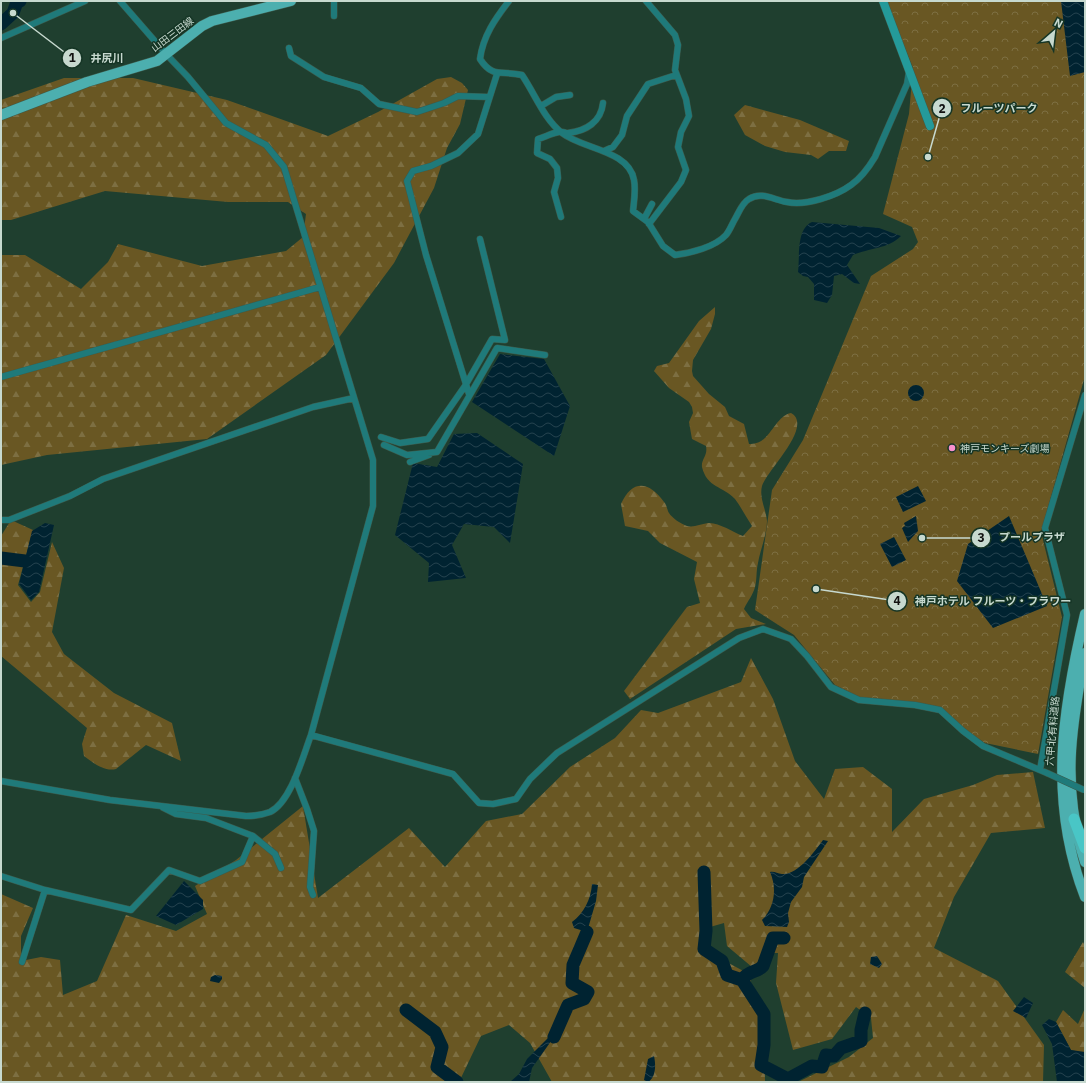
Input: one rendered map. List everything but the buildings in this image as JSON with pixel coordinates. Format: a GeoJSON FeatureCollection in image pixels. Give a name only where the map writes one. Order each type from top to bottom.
{"type":"FeatureCollection","features":[{"type":"Feature","properties":{"kind":"highway"},"geometry":{"type":"LineString","coordinates":[[1074,819],[1085,848]]}},
{"type":"Feature","properties":{"kind":"main road","name":"山田三田線"},"geometry":{"type":"LineString","coordinates":[[1,115],[86,82],[157,61],[202,26],[221,18],[258,5],[292,1]]}},
{"type":"Feature","properties":{"kind":"main road","name":"六甲北有料道路"},"geometry":{"type":"LineString","coordinates":[[1085,614],[1067,694],[1061,766],[1070,849],[1085,897]]}},
{"type":"Feature","properties":{"kind":"main road","name":"六甲北有料道路"},"geometry":{"type":"LineString","coordinates":[[1085,653],[1072,730],[1069,768],[1074,819],[1085,862]]}},
{"type":"Feature","properties":{"kind":"street"},"geometry":{"type":"LineString","coordinates":[[1,38],[85,1]]}},
{"type":"Feature","properties":{"kind":"street"},"geometry":{"type":"LineString","coordinates":[[1,781],[110,800],[246,816],[259,815],[271,811],[281,804],[295,778],[311,736],[373,506],[373,460],[284,167],[266,145],[226,123],[188,77],[166,55],[120,1]]}},
{"type":"Feature","properties":{"kind":"street"},"geometry":{"type":"LineString","coordinates":[[334,1],[334,16]]}},
{"type":"Feature","properties":{"kind":"street"},"geometry":{"type":"LineString","coordinates":[[509,1],[486,34],[480,59],[486,68],[497,74],[511,72],[522,75],[554,127],[560,132],[583,145],[604,151],[620,160],[634,179],[634,211],[649,224],[663,246],[675,255],[686,253],[716,242],[725,235],[745,201],[750,198],[760,195],[788,203],[802,202],[830,195],[852,185],[868,168],[875,157],[907,84],[909,72]]}},
{"type":"Feature","properties":{"kind":"street"},"geometry":{"type":"LineString","coordinates":[[646,1],[675,35],[678,45],[675,70],[686,99],[689,116],[681,132],[678,147],[686,170],[681,182],[649,224]]}},
{"type":"Feature","properties":{"kind":"street"},"geometry":{"type":"LineString","coordinates":[[884,1],[930,126]]}},
{"type":"Feature","properties":{"kind":"street"},"geometry":{"type":"LineString","coordinates":[[289,48],[291,56],[324,77],[361,88],[379,104],[417,112],[444,103],[458,96],[489,97]]}},
{"type":"Feature","properties":{"kind":"street"},"geometry":{"type":"LineString","coordinates":[[469,394],[426,255],[407,181],[413,171],[431,166],[458,153],[478,134],[497,74]]}},
{"type":"Feature","properties":{"kind":"street"},"geometry":{"type":"LineString","coordinates":[[604,151],[613,147],[622,135],[627,116],[648,84],[676,75]]}},
{"type":"Feature","properties":{"kind":"street"},"geometry":{"type":"LineString","coordinates":[[541,106],[556,97],[570,95]]}},
{"type":"Feature","properties":{"kind":"street"},"geometry":{"type":"LineString","coordinates":[[561,218],[554,192],[558,178],[557,168],[550,159],[536,152],[538,139],[560,132],[567,133],[585,130],[595,123],[602,110],[603,103]]}},
{"type":"Feature","properties":{"kind":"street"},"geometry":{"type":"LineString","coordinates":[[644,219],[652,204]]}},
{"type":"Feature","properties":{"kind":"street"},"geometry":{"type":"LineString","coordinates":[[381,437],[400,443],[428,439],[466,386],[492,339],[505,340],[480,239]]}},
{"type":"Feature","properties":{"kind":"street"},"geometry":{"type":"LineString","coordinates":[[1,377],[320,287]]}},
{"type":"Feature","properties":{"kind":"street"},"geometry":{"type":"LineString","coordinates":[[410,462],[437,452],[469,394],[497,348],[545,355]]}},
{"type":"Feature","properties":{"kind":"street"},"geometry":{"type":"LineString","coordinates":[[1040,770],[1067,615],[1045,528],[1085,396]]}},
{"type":"Feature","properties":{"kind":"street"},"geometry":{"type":"LineString","coordinates":[[1,520],[9,520],[70,496],[110,476],[313,407],[354,398]]}},
{"type":"Feature","properties":{"kind":"street"},"geometry":{"type":"LineString","coordinates":[[384,446],[407,455],[437,452]]}},
{"type":"Feature","properties":{"kind":"street"},"geometry":{"type":"LineString","coordinates":[[311,736],[454,774],[479,803],[493,804],[505,802],[516,799],[530,779],[557,754],[738,638],[763,629],[791,639],[807,656],[831,687],[859,700],[915,705],[940,710],[963,731],[983,746],[1084,790]]}},
{"type":"Feature","properties":{"kind":"street"},"geometry":{"type":"LineString","coordinates":[[295,778],[314,831],[310,888],[313,895]]}},
{"type":"Feature","properties":{"kind":"street"},"geometry":{"type":"LineString","coordinates":[[158,806],[176,814],[206,818],[253,836],[275,854],[281,868]]}},
{"type":"Feature","properties":{"kind":"street"},"geometry":{"type":"LineString","coordinates":[[1,876],[45,890],[131,910],[170,870],[200,881],[242,862],[253,836]]}},
{"type":"Feature","properties":{"kind":"street"},"geometry":{"type":"LineString","coordinates":[[22,962],[45,890]]}},
{"type":"Feature","properties":{"kind":"green space"},"geometry":{"type":"Polygon","coordinates":[[[886,1],[1085,1],[1085,376],[1041,532],[1062,617],[1038,754],[985,743],[965,730],[941,709],[859,697],[835,685],[794,635],[755,610],[772,490],[803,440],[871,276],[913,249],[918,242],[912,227],[883,214],[909,114],[913,68],[886,1]]]}},
{"type":"Feature","properties":{"kind":"green space"},"geometry":{"type":"Polygon","coordinates":[[[451,77],[462,83],[468,90],[460,124],[447,148],[434,188],[394,263],[326,355],[207,439],[47,455],[1,465],[1,255],[25,255],[81,289],[108,262],[118,244],[202,266],[286,251],[303,237],[306,214],[288,202],[228,202],[105,191],[11,220],[1,220],[1,100],[64,78],[133,78],[227,100],[328,136],[378,112],[437,79],[451,77]]]}},
{"type":"Feature","properties":{"kind":"green space"},"geometry":{"type":"Polygon","coordinates":[[[745,105],[800,120],[849,141],[846,151],[829,151],[818,159],[811,155],[785,152],[765,146],[745,135],[734,115],[745,105]]]}},
{"type":"Feature","properties":{"kind":"green space"},"geometry":{"type":"Polygon","coordinates":[[[715,307],[715,314],[711,329],[693,360],[693,376],[709,394],[725,407],[729,416],[744,424],[749,444],[756,443],[767,436],[785,415],[791,413],[797,419],[797,428],[793,438],[766,479],[761,490],[767,526],[757,566],[755,587],[744,609],[751,618],[766,624],[736,629],[630,699],[624,691],[687,607],[700,603],[694,579],[697,562],[660,543],[648,531],[625,526],[621,504],[625,496],[635,487],[647,487],[658,495],[665,503],[668,512],[672,517],[687,526],[692,527],[705,523],[712,523],[743,536],[752,526],[735,499],[711,483],[704,474],[702,462],[706,452],[706,446],[692,439],[689,422],[693,413],[689,402],[669,388],[654,371],[657,366],[669,363],[699,321],[715,307]]]}},
{"type":"Feature","properties":{"kind":"green space"},"geometry":{"type":"Polygon","coordinates":[[[11,520],[33,530],[18,585],[31,602],[40,592],[52,542],[64,568],[52,632],[64,654],[114,693],[172,723],[181,761],[146,745],[116,769],[112,770],[103,768],[95,764],[84,756],[82,744],[87,728],[1,656],[1,536],[11,520]]]}},
{"type":"Feature","properties":{"kind":"green space"},"geometry":{"type":"Polygon","coordinates":[[[751,658],[773,699],[795,761],[824,799],[835,769],[863,767],[892,789],[892,832],[924,799],[973,785],[997,775],[1033,772],[1045,828],[991,833],[954,897],[934,948],[998,981],[1044,1045],[1043,1082],[798,1082],[849,1057],[873,1038],[871,1018],[856,1007],[832,1039],[793,1050],[776,983],[778,953],[768,953],[752,967],[727,946],[724,923],[710,927],[708,952],[749,974],[764,1036],[765,1082],[552,1082],[530,1043],[509,1025],[481,1036],[459,1082],[1,1082],[1,894],[33,908],[21,936],[21,961],[41,957],[60,960],[63,995],[97,981],[126,915],[176,931],[207,914],[195,886],[236,860],[303,806],[318,898],[409,828],[445,867],[486,821],[522,814],[570,767],[615,738],[641,710],[658,713],[741,682],[751,658]]]}},
{"type":"Feature","properties":{"kind":"green space"},"geometry":{"type":"Polygon","coordinates":[[[1083,942],[1085,946],[1085,988],[1065,972],[1083,942]]]}},
{"type":"Feature","properties":{"kind":"green space"},"geometry":{"type":"Polygon","coordinates":[[[1085,1008],[1084,1053],[1071,1050],[1056,1022],[1063,1010],[1078,1024],[1085,1008]]]}},
{"type":"Feature","properties":{"kind":"water"},"geometry":{"type":"Polygon","coordinates":[[[1061,1],[1085,1],[1085,72],[1070,76],[1061,1]]]}},
{"type":"Feature","properties":{"kind":"water"},"geometry":{"type":"Polygon","coordinates":[[[812,222],[879,228],[901,236],[884,246],[853,255],[847,265],[860,284],[854,283],[842,274],[834,276],[832,295],[827,303],[814,300],[814,284],[808,277],[803,276],[798,272],[801,237],[803,231],[812,222]]]}},
{"type":"Feature","properties":{"kind":"water"},"geometry":{"type":"Polygon","coordinates":[[[500,354],[544,359],[570,406],[554,456],[472,402],[500,354]]]}},
{"type":"Feature","properties":{"kind":"water"},"geometry":{"type":"Polygon","coordinates":[[[916,385],[922,387],[924,393],[922,399],[916,401],[910,399],[908,393],[910,387],[916,385]]]}},
{"type":"Feature","properties":{"kind":"water"},"geometry":{"type":"Polygon","coordinates":[[[477,433],[523,464],[510,543],[494,527],[464,524],[452,545],[466,578],[428,582],[429,563],[395,535],[413,463],[437,467],[454,434],[477,433]]]}},
{"type":"Feature","properties":{"kind":"water"},"geometry":{"type":"Polygon","coordinates":[[[918,486],[926,501],[903,512],[896,497],[918,486]]]}},
{"type":"Feature","properties":{"kind":"water"},"geometry":{"type":"Polygon","coordinates":[[[916,516],[918,531],[908,542],[902,528],[905,526],[904,523],[916,516]]]}},
{"type":"Feature","properties":{"kind":"water"},"geometry":{"type":"Polygon","coordinates":[[[1009,516],[1047,606],[993,628],[957,581],[968,544],[1009,516]]]}},
{"type":"Feature","properties":{"kind":"water"},"geometry":{"type":"Polygon","coordinates":[[[45,523],[54,525],[39,592],[31,600],[19,584],[32,531],[45,523]]]}},
{"type":"Feature","properties":{"kind":"water"},"geometry":{"type":"Polygon","coordinates":[[[894,537],[906,560],[892,567],[880,544],[894,537]]]}},
{"type":"Feature","properties":{"kind":"water"},"geometry":{"type":"Polygon","coordinates":[[[823,840],[828,841],[804,877],[802,887],[791,902],[788,913],[789,922],[787,927],[765,926],[762,920],[770,909],[774,897],[774,884],[770,872],[788,874],[794,871],[805,862],[823,840]]]}},
{"type":"Feature","properties":{"kind":"water"},"geometry":{"type":"Polygon","coordinates":[[[184,881],[203,900],[203,909],[176,925],[156,916],[184,881]]]}},
{"type":"Feature","properties":{"kind":"water"},"geometry":{"type":"Polygon","coordinates":[[[592,884],[598,885],[596,901],[587,932],[574,928],[572,922],[586,905],[592,884]]]}},
{"type":"Feature","properties":{"kind":"water"},"geometry":{"type":"Polygon","coordinates":[[[877,956],[882,964],[879,968],[870,964],[871,957],[877,956]]]}},
{"type":"Feature","properties":{"kind":"water"},"geometry":{"type":"Polygon","coordinates":[[[215,975],[222,976],[219,983],[210,981],[211,977],[215,975]]]}},
{"type":"Feature","properties":{"kind":"water"},"geometry":{"type":"Polygon","coordinates":[[[1024,997],[1033,1003],[1026,1018],[1013,1011],[1024,997]]]}},
{"type":"Feature","properties":{"kind":"water"},"geometry":{"type":"Polygon","coordinates":[[[1049,1019],[1056,1022],[1071,1050],[1085,1052],[1085,1082],[1057,1082],[1052,1044],[1042,1025],[1049,1019]]]}},
{"type":"Feature","properties":{"kind":"water"},"geometry":{"type":"Polygon","coordinates":[[[553,1033],[554,1037],[532,1068],[529,1082],[510,1082],[519,1074],[527,1059],[553,1033]]]}},
{"type":"Feature","properties":{"kind":"water"},"geometry":{"type":"Polygon","coordinates":[[[654,1056],[655,1070],[653,1077],[648,1082],[644,1080],[648,1059],[654,1056]]]}},
{"type":"Feature","properties":{"kind":"waterway"},"geometry":{"type":"LineString","coordinates":[[1,24],[13,13],[17,2],[20,1]]}},
{"type":"Feature","properties":{"kind":"waterway"},"geometry":{"type":"LineString","coordinates":[[1,558],[25,561]]}},
{"type":"Feature","properties":{"kind":"waterway"},"geometry":{"type":"LineString","coordinates":[[704,872],[706,931],[704,949],[722,961],[727,975],[742,980],[764,1014],[764,1045],[761,1065],[788,1079],[787,1082]]}},
{"type":"Feature","properties":{"kind":"waterway"},"geometry":{"type":"LineString","coordinates":[[554,1037],[568,1005],[584,999],[588,992],[572,983],[573,965],[587,932]]}},
{"type":"Feature","properties":{"kind":"waterway"},"geometry":{"type":"LineString","coordinates":[[742,980],[744,977],[763,966],[773,938],[784,938]]}},
{"type":"Feature","properties":{"kind":"waterway"},"geometry":{"type":"LineString","coordinates":[[406,1010],[435,1032],[442,1047],[437,1067],[457,1082]]}},
{"type":"Feature","properties":{"kind":"waterway"},"geometry":{"type":"LineString","coordinates":[[788,1079],[812,1066],[822,1067],[826,1055],[834,1056],[841,1048],[861,1041],[861,1030],[865,1013]]}},
{"type":"Feature","properties":{"kind":"place","name":"井尻川"},"geometry":{"type":"Point","coordinates":[13,13]}},
{"type":"Feature","properties":{"kind":"place","name":"フルーツパーク"},"geometry":{"type":"Point","coordinates":[928,157]}},
{"type":"Feature","properties":{"kind":"place","name":"神戸モンキーズ劇場"},"geometry":{"type":"Point","coordinates":[952,448]}},
{"type":"Feature","properties":{"kind":"place","name":"プールプラザ"},"geometry":{"type":"Point","coordinates":[922,538]}},
{"type":"Feature","properties":{"kind":"place","name":"神戸ホテル フルーツ・フラワー"},"geometry":{"type":"Point","coordinates":[816,589]}}]}
